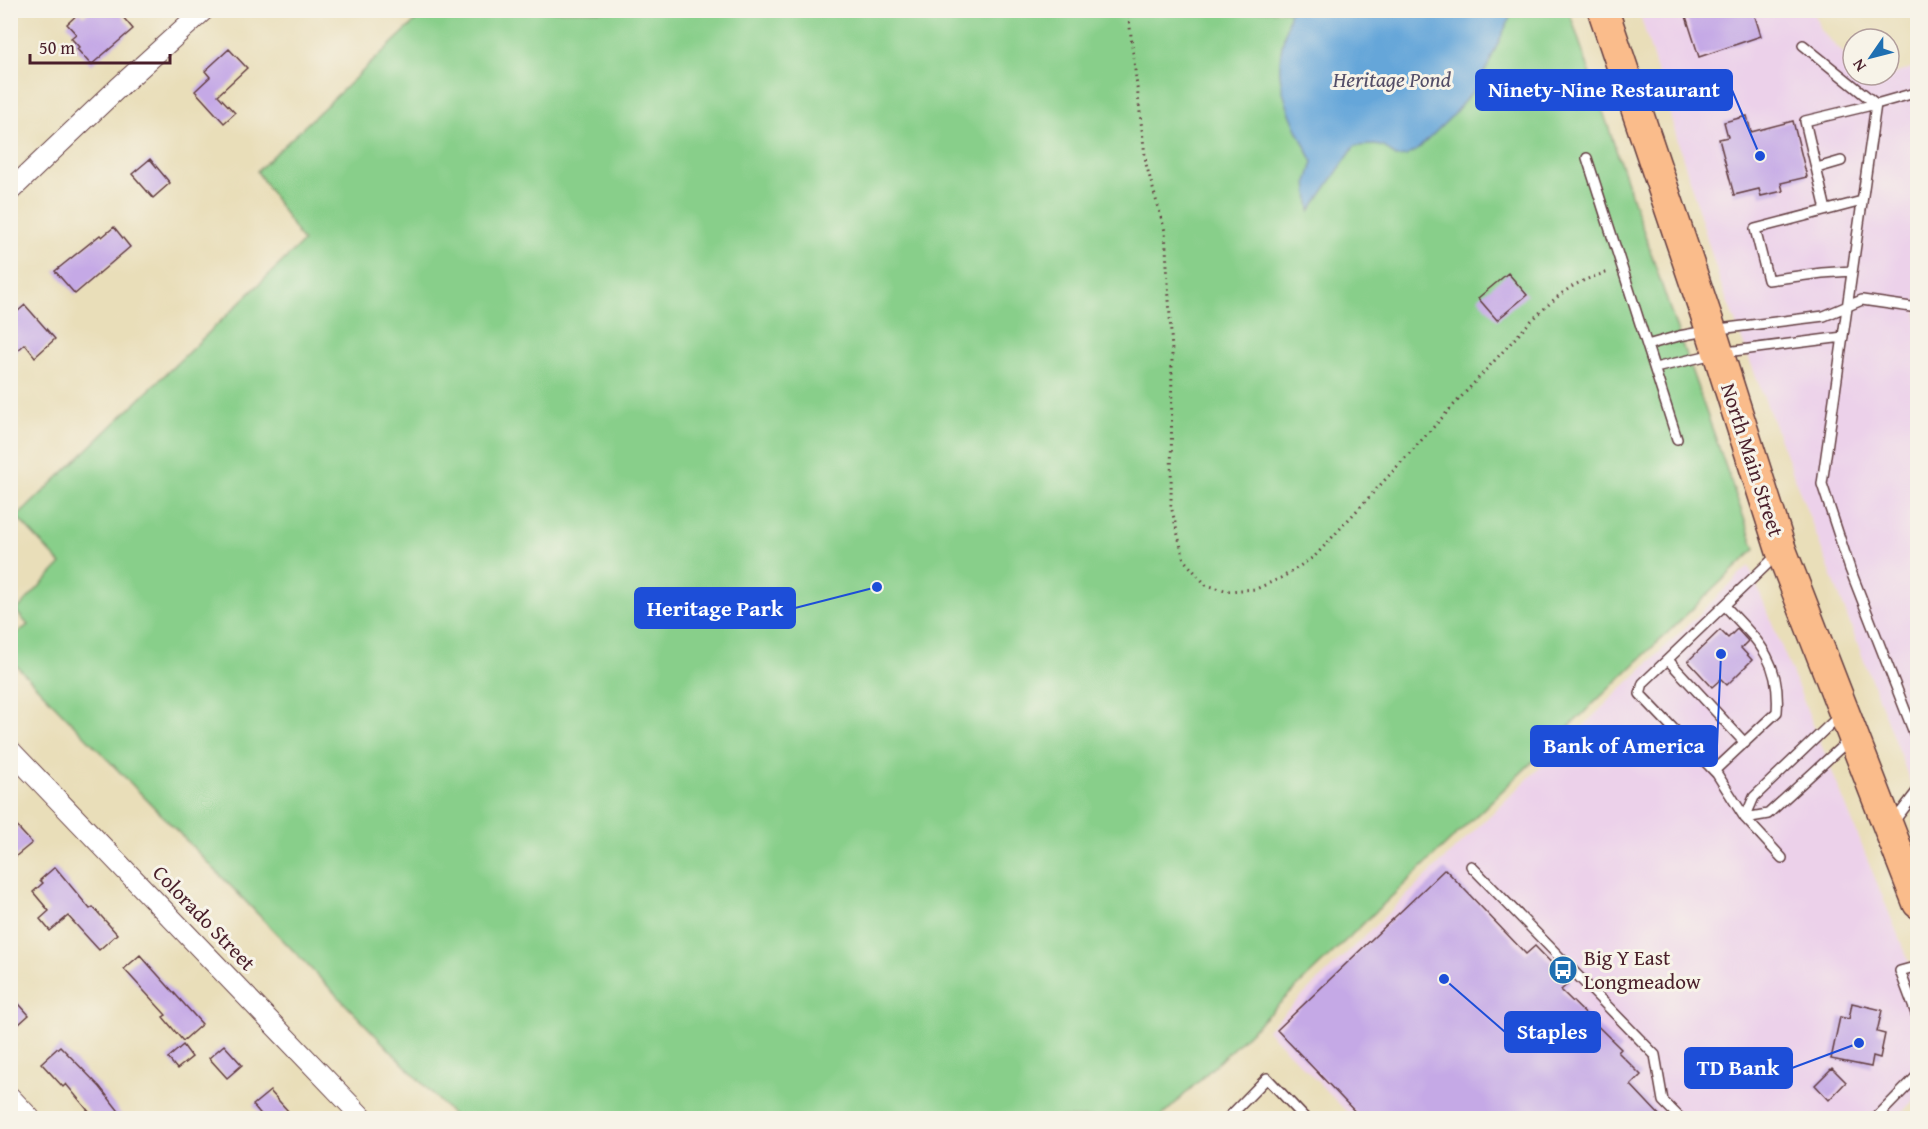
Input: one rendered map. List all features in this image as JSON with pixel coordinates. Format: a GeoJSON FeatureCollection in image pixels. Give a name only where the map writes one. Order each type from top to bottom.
{"type":"FeatureCollection","features":[{"type":"Feature","properties":{"kind":"main road","name":"North Main Street"},"geometry":{"type":"LineString","coordinates":[[1603,10],[1781,550],[1917,903]]}},
{"type":"Feature","properties":{"kind":"street"},"geometry":{"type":"LineString","coordinates":[[10,191],[118,87],[204,10]]}},
{"type":"Feature","properties":{"kind":"street","name":"Colorado Street"},"geometry":{"type":"LineString","coordinates":[[10,750],[363,1119]]}},
{"type":"Feature","properties":{"kind":"street"},"geometry":{"type":"LineString","coordinates":[[10,1097],[30,1119]]}},
{"type":"Feature","properties":{"kind":"lane"},"geometry":{"type":"LineString","coordinates":[[1803,45],[1876,104]]}},
{"type":"Feature","properties":{"kind":"lane"},"geometry":{"type":"LineString","coordinates":[[1826,210],[1805,121],[1917,92]]}},
{"type":"Feature","properties":{"kind":"lane"},"geometry":{"type":"LineString","coordinates":[[1876,104],[1822,484],[1850,569],[1917,743]]}},
{"type":"Feature","properties":{"kind":"lane"},"geometry":{"type":"LineString","coordinates":[[1587,158],[1677,439]]}},
{"type":"Feature","properties":{"kind":"lane"},"geometry":{"type":"LineString","coordinates":[[1816,168],[1841,161]]}},
{"type":"Feature","properties":{"kind":"lane"},"geometry":{"type":"LineString","coordinates":[[1852,271],[1768,280],[1755,229],[1862,201]]}},
{"type":"Feature","properties":{"kind":"lane"},"geometry":{"type":"LineString","coordinates":[[1654,368],[1714,341],[1824,316],[1862,300],[1917,308]]}},
{"type":"Feature","properties":{"kind":"lane"},"geometry":{"type":"LineString","coordinates":[[1647,345],[1679,336],[1714,341],[1843,337]]}},
{"type":"Feature","properties":{"kind":"lane"},"geometry":{"type":"LineString","coordinates":[[1781,550],[1643,683],[1640,694],[1714,771],[1745,818],[1782,858]]}},
{"type":"Feature","properties":{"kind":"lane"},"geometry":{"type":"LineString","coordinates":[[1714,771],[1777,712],[1778,698],[1769,657],[1760,643],[1725,606]]}},
{"type":"Feature","properties":{"kind":"lane"},"geometry":{"type":"LineString","coordinates":[[1668,660],[1745,743]]}},
{"type":"Feature","properties":{"kind":"lane"},"geometry":{"type":"LineString","coordinates":[[1745,818],[1754,797],[1848,724]]}},
{"type":"Feature","properties":{"kind":"lane"},"geometry":{"type":"LineString","coordinates":[[1745,818],[1768,814],[1848,724]]}},
{"type":"Feature","properties":{"kind":"lane"},"geometry":{"type":"LineString","coordinates":[[1889,828],[1917,790]]}},
{"type":"Feature","properties":{"kind":"lane"},"geometry":{"type":"LineString","coordinates":[[1471,866],[1655,1055],[1663,1101],[1680,1119]]}},
{"type":"Feature","properties":{"kind":"lane"},"geometry":{"type":"LineString","coordinates":[[1917,966],[1900,971],[1917,1019]]}},
{"type":"Feature","properties":{"kind":"lane"},"geometry":{"type":"LineString","coordinates":[[1876,1119],[1917,1076]]}},
{"type":"Feature","properties":{"kind":"lane"},"geometry":{"type":"LineString","coordinates":[[1231,1119],[1229,1117],[1267,1078],[1305,1119]]}},
{"type":"Feature","properties":{"kind":"path"},"geometry":{"type":"LineString","coordinates":[[1128,10],[1146,164],[1165,231],[1172,351],[1171,506],[1184,560],[1206,585],[1228,591],[1256,589],[1283,577],[1315,556],[1530,322],[1562,292],[1583,279],[1622,268]]}},
{"type":"Feature","properties":{"kind":"shaded area"},"geometry":{"type":"Polygon","coordinates":[[[1639,11],[1814,11],[1820,30],[1841,51],[1841,87],[1901,87],[1901,72],[1917,66],[1917,800],[1720,282],[1639,11]]]}},
{"type":"Feature","properties":{"kind":"shaded area"},"geometry":{"type":"Polygon","coordinates":[[[1749,566],[1917,982],[1917,1097],[1896,1118],[1353,1118],[1267,1030],[1749,566]]]}},
{"type":"Feature","properties":{"kind":"green space"},"geometry":{"type":"Polygon","coordinates":[[[426,11],[1569,11],[1677,330],[1755,549],[1160,1118],[456,1118],[11,660],[10,638],[28,625],[16,611],[61,564],[17,517],[303,242],[257,171],[426,11]]]}},
{"type":"Feature","properties":{"kind":"water","name":"Heritage Pond"},"geometry":{"type":"Polygon","coordinates":[[[1290,10],[1513,11],[1473,91],[1450,118],[1416,151],[1406,156],[1396,157],[1384,147],[1375,145],[1355,146],[1310,211],[1307,182],[1313,162],[1297,131],[1280,75],[1281,51],[1290,10]]]}},
{"type":"Feature","properties":{"kind":"building"},"geometry":{"type":"Polygon","coordinates":[[[91,10],[117,10],[133,29],[91,65],[77,49],[79,47],[71,38],[76,34],[67,24],[80,12],[84,16],[91,10]]]}},
{"type":"Feature","properties":{"kind":"building"},"geometry":{"type":"Polygon","coordinates":[[[1684,10],[1753,10],[1761,36],[1699,57],[1684,10]]]}},
{"type":"Feature","properties":{"kind":"building"},"geometry":{"type":"Polygon","coordinates":[[[229,49],[247,68],[218,95],[235,113],[224,123],[195,91],[210,77],[205,71],[229,49]]]}},
{"type":"Feature","properties":{"kind":"building"},"geometry":{"type":"Polygon","coordinates":[[[1747,116],[1751,132],[1793,121],[1807,177],[1781,183],[1783,191],[1761,196],[1759,189],[1734,195],[1719,139],[1728,137],[1724,122],[1747,116]]]}},
{"type":"Feature","properties":{"kind":"building"},"geometry":{"type":"Polygon","coordinates":[[[150,159],[170,183],[153,198],[132,174],[150,159]]]}},
{"type":"Feature","properties":{"kind":"building"},"geometry":{"type":"Polygon","coordinates":[[[114,227],[130,247],[75,294],[55,271],[100,235],[102,237],[114,227]]]}},
{"type":"Feature","properties":{"kind":"building"},"geometry":{"type":"Polygon","coordinates":[[[1508,273],[1527,295],[1497,320],[1478,298],[1508,273]]]}},
{"type":"Feature","properties":{"kind":"building"},"geometry":{"type":"Polygon","coordinates":[[[25,305],[55,339],[35,357],[25,344],[10,357],[10,318],[25,305]]]}},
{"type":"Feature","properties":{"kind":"building"},"geometry":{"type":"Polygon","coordinates":[[[1737,629],[1748,641],[1741,648],[1752,660],[1727,685],[1721,679],[1712,687],[1688,661],[1720,630],[1728,638],[1737,629]]]}},
{"type":"Feature","properties":{"kind":"building"},"geometry":{"type":"Polygon","coordinates":[[[10,819],[32,843],[10,861],[10,819]]]}},
{"type":"Feature","properties":{"kind":"building"},"geometry":{"type":"Polygon","coordinates":[[[55,867],[90,909],[93,907],[117,934],[99,950],[68,916],[50,931],[40,919],[49,911],[33,892],[43,883],[40,880],[55,867]]]}},
{"type":"Feature","properties":{"kind":"building"},"geometry":{"type":"Polygon","coordinates":[[[1445,869],[1526,954],[1535,946],[1570,982],[1561,990],[1621,1049],[1618,1052],[1641,1075],[1631,1085],[1663,1119],[1362,1119],[1277,1030],[1445,869]]]}},
{"type":"Feature","properties":{"kind":"building"},"geometry":{"type":"Polygon","coordinates":[[[140,955],[202,1024],[183,1041],[163,1017],[166,1015],[124,969],[140,955]]]}},
{"type":"Feature","properties":{"kind":"building"},"geometry":{"type":"Polygon","coordinates":[[[10,994],[29,1015],[10,1032],[10,994]]]}},
{"type":"Feature","properties":{"kind":"building"},"geometry":{"type":"Polygon","coordinates":[[[1852,1003],[1882,1010],[1877,1032],[1885,1034],[1880,1058],[1873,1056],[1871,1067],[1831,1059],[1840,1017],[1849,1019],[1852,1003]]]}},
{"type":"Feature","properties":{"kind":"building"},"geometry":{"type":"Polygon","coordinates":[[[183,1045],[192,1057],[177,1069],[168,1058],[183,1045]]]}},
{"type":"Feature","properties":{"kind":"building"},"geometry":{"type":"Polygon","coordinates":[[[224,1045],[242,1065],[227,1078],[209,1058],[224,1045]]]}},
{"type":"Feature","properties":{"kind":"building"},"geometry":{"type":"Polygon","coordinates":[[[60,1046],[100,1087],[125,1119],[95,1119],[66,1084],[63,1087],[41,1063],[60,1046]]]}},
{"type":"Feature","properties":{"kind":"building"},"geometry":{"type":"Polygon","coordinates":[[[1832,1068],[1846,1082],[1829,1100],[1815,1085],[1832,1068]]]}},
{"type":"Feature","properties":{"kind":"building"},"geometry":{"type":"Polygon","coordinates":[[[270,1091],[288,1111],[279,1119],[265,1119],[253,1105],[270,1091]]]}},
{"type":"Feature","properties":{"kind":"place","name":"Ninety-Nine Restaurant"},"geometry":{"type":"Point","coordinates":[1760,156]}},
{"type":"Feature","properties":{"kind":"place","name":"Heritage Park"},"geometry":{"type":"Point","coordinates":[877,587]}},
{"type":"Feature","properties":{"kind":"place","name":"Bank of America"},"geometry":{"type":"Point","coordinates":[1721,654]}},
{"type":"Feature","properties":{"kind":"place","name":"Big Y East Longmeadow"},"geometry":{"type":"Point","coordinates":[1563,970]}},
{"type":"Feature","properties":{"kind":"place","name":"Staples"},"geometry":{"type":"Point","coordinates":[1444,979]}},
{"type":"Feature","properties":{"kind":"place","name":"TD Bank"},"geometry":{"type":"Point","coordinates":[1859,1043]}}]}
